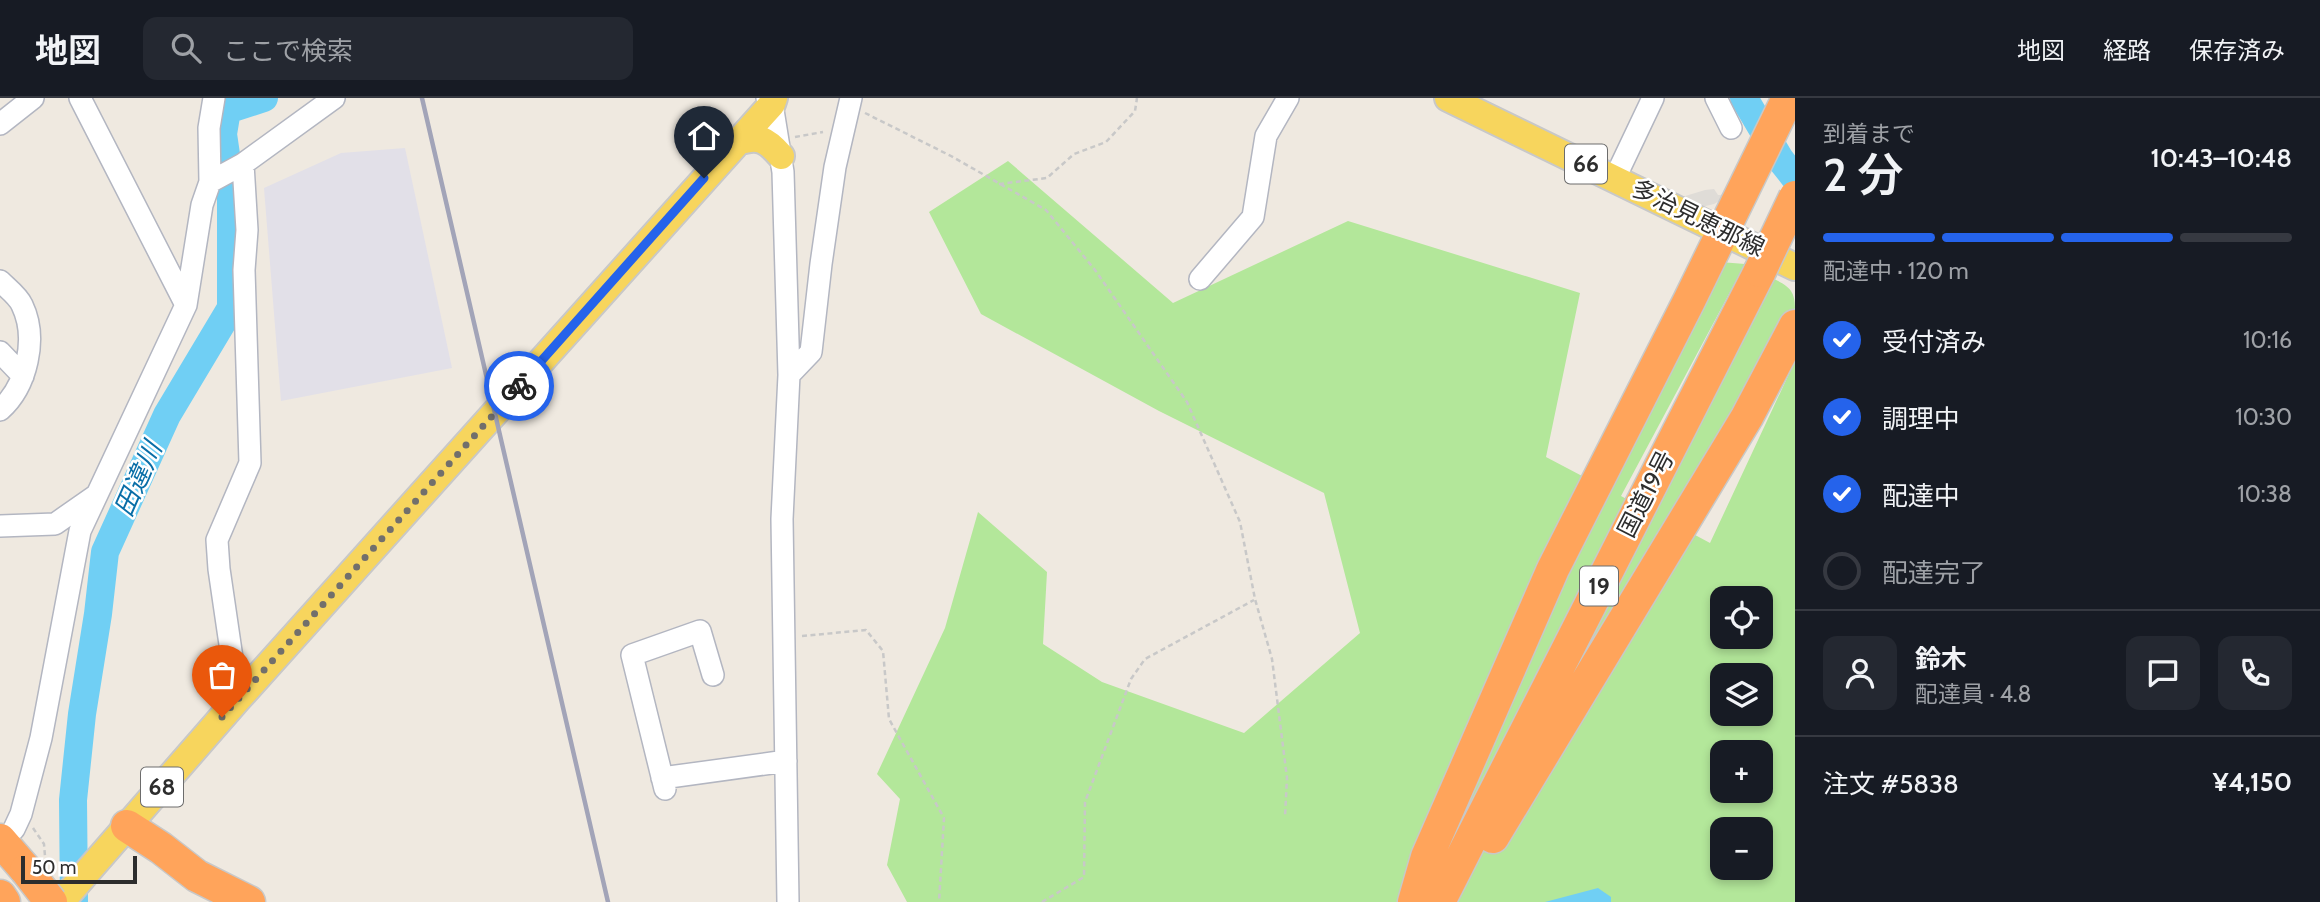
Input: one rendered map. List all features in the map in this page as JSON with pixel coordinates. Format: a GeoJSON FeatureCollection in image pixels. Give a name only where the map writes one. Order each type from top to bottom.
{"type":"FeatureCollection","features":[{"type":"Feature","properties":{"kind":"highway"},"geometry":{"type":"LineString","coordinates":[[1414,902],[1427,857],[1553,569],[1788,98]]}},
{"type":"Feature","properties":{"kind":"highway","name":"国道19号"},"geometry":{"type":"LineString","coordinates":[[1439,902],[1774,271],[1795,197]]}},
{"type":"Feature","properties":{"kind":"highway","name":"国道19号"},"geometry":{"type":"LineString","coordinates":[[1447,902],[1774,271],[1795,216]]}},
{"type":"Feature","properties":{"kind":"highway"},"geometry":{"type":"LineString","coordinates":[[1456,902],[1470,874],[1623,618],[1747,417],[1795,326]]}},
{"type":"Feature","properties":{"kind":"highway"},"geometry":{"type":"LineString","coordinates":[[127,826],[154,860],[202,902]]}},
{"type":"Feature","properties":{"kind":"highway"},"geometry":{"type":"LineString","coordinates":[[127,826],[197,876],[249,902]]}},
{"type":"Feature","properties":{"kind":"highway"},"geometry":{"type":"LineString","coordinates":[[5,840],[16,890],[51,902]]}},
{"type":"Feature","properties":{"kind":"main road","name":"多治見恵那線"},"geometry":{"type":"LineString","coordinates":[[1448,98],[1723,230],[1774,271]]}},
{"type":"Feature","properties":{"kind":"main road","name":"68"},"geometry":{"type":"LineString","coordinates":[[61,902],[773,99]]}},
{"type":"Feature","properties":{"kind":"main road"},"geometry":{"type":"LineString","coordinates":[[737,142],[748,138],[787,146]]}},
{"type":"Feature","properties":{"kind":"street"},"geometry":{"type":"LineString","coordinates":[[0,124],[33,98]]}},
{"type":"Feature","properties":{"kind":"street"},"geometry":{"type":"LineString","coordinates":[[80,98],[186,305]]}},
{"type":"Feature","properties":{"kind":"street"},"geometry":{"type":"LineString","coordinates":[[5,840],[21,814],[41,738],[80,531],[186,305],[202,205],[210,182],[209,128],[214,98]]}},
{"type":"Feature","properties":{"kind":"street"},"geometry":{"type":"LineString","coordinates":[[210,182],[243,164],[334,98]]}},
{"type":"Feature","properties":{"kind":"street"},"geometry":{"type":"LineString","coordinates":[[1200,279],[1253,216],[1266,136],[1288,98]]}},
{"type":"Feature","properties":{"kind":"street"},"geometry":{"type":"LineString","coordinates":[[1615,178],[1653,98]]}},
{"type":"Feature","properties":{"kind":"street"},"geometry":{"type":"LineString","coordinates":[[1716,98],[1731,128]]}},
{"type":"Feature","properties":{"kind":"street"},"geometry":{"type":"LineString","coordinates":[[773,99],[787,146],[789,374],[782,519],[789,902]]}},
{"type":"Feature","properties":{"kind":"street"},"geometry":{"type":"LineString","coordinates":[[789,374],[811,352],[835,167],[850,99]]}},
{"type":"Feature","properties":{"kind":"street"},"geometry":{"type":"LineString","coordinates":[[239,699],[217,540],[250,463],[244,270],[247,230],[243,164]]}},
{"type":"Feature","properties":{"kind":"street"},"geometry":{"type":"LineString","coordinates":[[0,281],[22,302],[31,332],[23,376],[12,400],[0,410]]}},
{"type":"Feature","properties":{"kind":"street"},"geometry":{"type":"LineString","coordinates":[[0,352],[23,376]]}},
{"type":"Feature","properties":{"kind":"street"},"geometry":{"type":"LineString","coordinates":[[0,526],[55,524],[97,495]]}},
{"type":"Feature","properties":{"kind":"street"},"geometry":{"type":"LineString","coordinates":[[713,675],[700,631],[632,655],[664,783],[786,761]]}},
{"type":"Feature","properties":{"kind":"path"},"geometry":{"type":"LineString","coordinates":[[999,184],[1047,178],[1073,154],[1106,142],[1135,111],[1137,98]]}},
{"type":"Feature","properties":{"kind":"path"},"geometry":{"type":"LineString","coordinates":[[850,99],[870,118],[951,156],[1046,210],[1095,270],[1187,402],[1240,522],[1255,599],[1272,659],[1287,778],[1285,817]]}},
{"type":"Feature","properties":{"kind":"path"},"geometry":{"type":"LineString","coordinates":[[787,146],[826,132]]}},
{"type":"Feature","properties":{"kind":"path"},"geometry":{"type":"LineString","coordinates":[[1042,902],[1084,877],[1085,802],[1131,679],[1145,659],[1255,599]]}},
{"type":"Feature","properties":{"kind":"path"},"geometry":{"type":"LineString","coordinates":[[785,637],[866,630],[883,651],[889,719],[944,818],[939,902]]}},
{"type":"Feature","properties":{"kind":"shaded area"},"geometry":{"type":"Polygon","coordinates":[[[405,148],[452,368],[281,401],[264,188],[341,153],[405,148]]]}},
{"type":"Feature","properties":{"kind":"shaded area"},"geometry":{"type":"Polygon","coordinates":[[[1628,171],[1682,197],[1714,189],[1721,195],[1729,188],[1721,200],[1697,208],[1628,171]]]}},
{"type":"Feature","properties":{"kind":"green space"},"geometry":{"type":"Polygon","coordinates":[[[1008,161],[1173,303],[1348,221],[1580,293],[1546,457],[1603,487],[1720,262],[1745,264],[1621,496],[1654,514],[1774,279],[1787,287],[1794,297],[1795,308],[1734,418],[1671,522],[1710,543],[1795,361],[1795,902],[907,902],[887,865],[900,799],[877,774],[945,628],[978,512],[1047,572],[1043,644],[1102,682],[1244,733],[1360,633],[1324,493],[1159,411],[981,314],[929,212],[1008,161]]]}},
{"type":"Feature","properties":{"kind":"water"},"geometry":{"type":"Polygon","coordinates":[[[1598,888],[1611,897],[1611,902],[1545,902],[1598,888]]]}},
{"type":"Feature","properties":{"kind":"waterway","name":"田違川"},"geometry":{"type":"LineString","coordinates":[[74,902],[73,800],[105,552],[167,415],[231,308],[231,189],[223,134],[227,110],[264,98]]}},
{"type":"Feature","properties":{"kind":"waterway"},"geometry":{"type":"LineString","coordinates":[[1744,98],[1780,159],[1795,178]]}},
{"type":"Feature","properties":{"kind":"railway"},"geometry":{"type":"LineString","coordinates":[[422,98],[608,902]]}},
{"type":"Feature","properties":{"kind":"way so far"},"geometry":{"type":"LineString","coordinates":[[222,717],[519,386]]}},
{"type":"Feature","properties":{"kind":"route"},"geometry":{"type":"LineString","coordinates":[[519,386],[704,178]]}}]}
